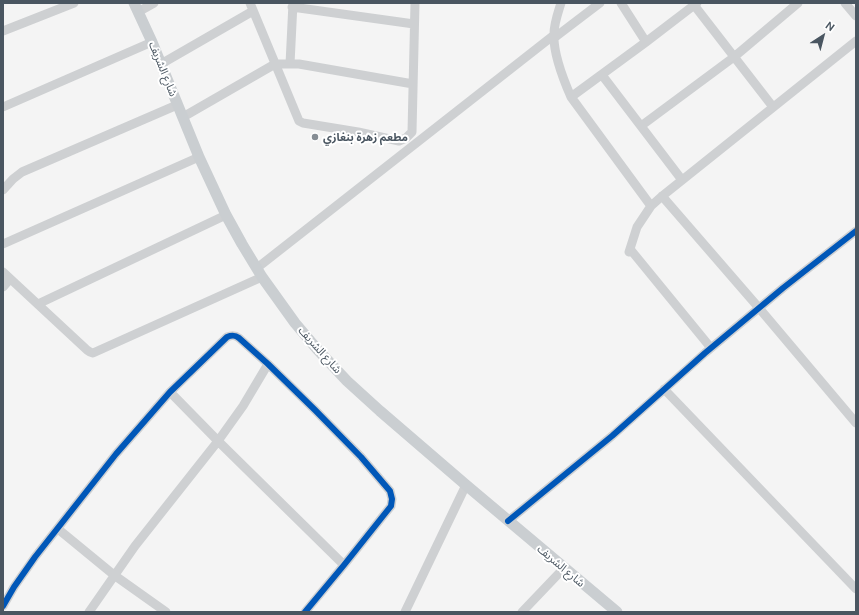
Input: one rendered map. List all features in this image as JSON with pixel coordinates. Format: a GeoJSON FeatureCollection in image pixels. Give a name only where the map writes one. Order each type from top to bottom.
{"type":"FeatureCollection","features":[{"type":"Feature","properties":{"kind":"main road","name":"شارع الشريف"},"geometry":{"type":"LineString","coordinates":[[136,8],[152,42],[199,157],[226,215],[260,272],[295,323],[347,381],[380,411],[617,612]]}},
{"type":"Feature","properties":{"kind":"street"},"geometry":{"type":"LineString","coordinates":[[3,31],[74,3]]}},
{"type":"Feature","properties":{"kind":"street"},"geometry":{"type":"LineString","coordinates":[[136,8],[154,3]]}},
{"type":"Feature","properties":{"kind":"street"},"geometry":{"type":"LineString","coordinates":[[161,64],[252,7],[300,122],[399,141],[406,138],[412,132],[415,3]]}},
{"type":"Feature","properties":{"kind":"street"},"geometry":{"type":"LineString","coordinates":[[561,3],[556,20],[554,36],[558,62],[571,98],[651,206]]}},
{"type":"Feature","properties":{"kind":"street"},"geometry":{"type":"LineString","coordinates":[[3,287],[6,276],[87,350],[93,353],[260,272],[554,36],[600,3]]}},
{"type":"Feature","properties":{"kind":"street"},"geometry":{"type":"LineString","coordinates":[[621,3],[646,42]]}},
{"type":"Feature","properties":{"kind":"street"},"geometry":{"type":"LineString","coordinates":[[642,126],[734,56],[798,3]]}},
{"type":"Feature","properties":{"kind":"street"},"geometry":{"type":"LineString","coordinates":[[845,3],[856,16]]}},
{"type":"Feature","properties":{"kind":"street"},"geometry":{"type":"LineString","coordinates":[[571,98],[696,4],[773,107]]}},
{"type":"Feature","properties":{"kind":"street"},"geometry":{"type":"LineString","coordinates":[[290,64],[293,5],[414,24]]}},
{"type":"Feature","properties":{"kind":"street"},"geometry":{"type":"LineString","coordinates":[[711,348],[630,250],[637,227],[651,206],[662,196],[856,41]]}},
{"type":"Feature","properties":{"kind":"street"},"geometry":{"type":"LineString","coordinates":[[3,107],[152,42]]}},
{"type":"Feature","properties":{"kind":"street"},"geometry":{"type":"LineString","coordinates":[[182,117],[275,64],[299,64],[413,84]]}},
{"type":"Feature","properties":{"kind":"street"},"geometry":{"type":"LineString","coordinates":[[602,75],[682,180]]}},
{"type":"Feature","properties":{"kind":"street"},"geometry":{"type":"LineString","coordinates":[[3,180],[177,105]]}},
{"type":"Feature","properties":{"kind":"street"},"geometry":{"type":"LineString","coordinates":[[3,244],[199,157]]}},
{"type":"Feature","properties":{"kind":"street"},"geometry":{"type":"LineString","coordinates":[[3,190],[22,172]]}},
{"type":"Feature","properties":{"kind":"street"},"geometry":{"type":"LineString","coordinates":[[662,196],[856,423]]}},
{"type":"Feature","properties":{"kind":"street"},"geometry":{"type":"LineString","coordinates":[[38,304],[226,215]]}},
{"type":"Feature","properties":{"kind":"street"},"geometry":{"type":"LineString","coordinates":[[508,521],[612,436],[711,348],[759,308],[856,231]]}},
{"type":"Feature","properties":{"kind":"street"},"geometry":{"type":"LineString","coordinates":[[3,606],[35,557],[116,454],[170,392],[227,337],[231,335],[239,338],[315,410],[356,452],[390,491],[392,499],[391,506],[304,612]]}},
{"type":"Feature","properties":{"kind":"street"},"geometry":{"type":"LineString","coordinates":[[89,612],[135,546],[218,441],[243,406],[268,364]]}},
{"type":"Feature","properties":{"kind":"street"},"geometry":{"type":"LineString","coordinates":[[664,390],[856,589]]}},
{"type":"Feature","properties":{"kind":"street"},"geometry":{"type":"LineString","coordinates":[[170,392],[344,565]]}},
{"type":"Feature","properties":{"kind":"street"},"geometry":{"type":"LineString","coordinates":[[405,612],[466,485]]}},
{"type":"Feature","properties":{"kind":"street"},"geometry":{"type":"LineString","coordinates":[[58,529],[114,575],[166,612]]}},
{"type":"Feature","properties":{"kind":"street"},"geometry":{"type":"LineString","coordinates":[[522,612],[564,568]]}},
{"type":"Feature","properties":{"kind":"cycle path"},"geometry":{"type":"LineString","coordinates":[[508,521],[612,436],[705,353],[783,288],[856,231]]}},
{"type":"Feature","properties":{"kind":"cycle path"},"geometry":{"type":"LineString","coordinates":[[3,606],[35,557],[116,454],[170,392],[227,337],[236,336],[268,364],[315,410],[361,457],[390,491],[392,499],[391,506],[305,612]]}},
{"type":"Feature","properties":{"kind":"place","name":"مطعم زهرة بنغازي"},"geometry":{"type":"Point","coordinates":[315,137]}}]}
